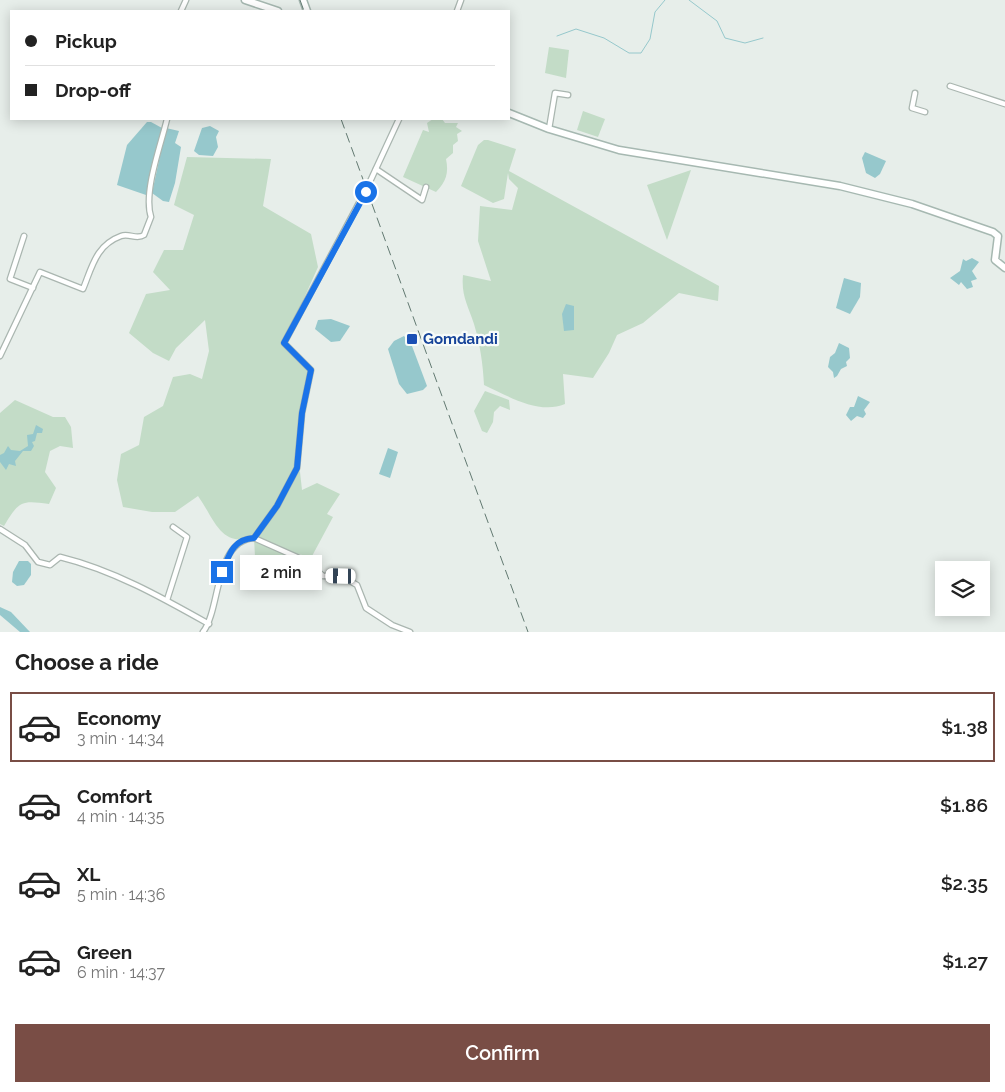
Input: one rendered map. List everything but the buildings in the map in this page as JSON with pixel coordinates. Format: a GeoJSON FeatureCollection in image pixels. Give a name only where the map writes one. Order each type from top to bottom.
{"type":"FeatureCollection","features":[{"type":"Feature","properties":{"kind":"main road"},"geometry":{"type":"LineString","coordinates":[[245,0],[275,10]]}},
{"type":"Feature","properties":{"kind":"main road"},"geometry":{"type":"LineString","coordinates":[[510,113],[549,129],[619,150],[675,161],[791,177],[912,204],[993,232],[998,236],[999,242],[995,260],[1005,268]]}},
{"type":"Feature","properties":{"kind":"street"},"geometry":{"type":"LineString","coordinates":[[950,86],[1005,104]]}},
{"type":"Feature","properties":{"kind":"street"},"geometry":{"type":"LineString","coordinates":[[549,129],[555,94],[568,95]]}},
{"type":"Feature","properties":{"kind":"street"},"geometry":{"type":"LineString","coordinates":[[915,94],[912,108],[925,112]]}},
{"type":"Feature","properties":{"kind":"street"},"geometry":{"type":"LineString","coordinates":[[0,356],[40,272],[83,289],[100,248],[123,235],[140,237],[144,235],[151,217],[148,208],[152,179],[167,120]]}},
{"type":"Feature","properties":{"kind":"street"},"geometry":{"type":"LineString","coordinates":[[254,538],[277,506],[297,468],[302,413],[311,370],[284,343],[376,169],[400,120]]}},
{"type":"Feature","properties":{"kind":"street"},"geometry":{"type":"LineString","coordinates":[[376,169],[422,200],[426,187]]}},
{"type":"Feature","properties":{"kind":"street"},"geometry":{"type":"LineString","coordinates":[[24,236],[10,280],[33,288]]}},
{"type":"Feature","properties":{"kind":"street"},"geometry":{"type":"LineString","coordinates":[[167,600],[187,537],[173,526]]}},
{"type":"Feature","properties":{"kind":"street"},"geometry":{"type":"LineString","coordinates":[[0,530],[25,545],[38,562],[50,565],[58,558],[63,558],[107,572],[167,600],[209,624]]}},
{"type":"Feature","properties":{"kind":"street"},"geometry":{"type":"LineString","coordinates":[[203,632],[209,624],[214,595],[232,548],[244,539],[254,538],[308,562],[323,576],[341,576],[357,585],[366,608],[392,625],[410,632]]}},
{"type":"Feature","properties":{"kind":"green space"},"geometry":{"type":"Polygon","coordinates":[[[549,47],[569,50],[566,78],[545,73],[549,47]]]}},
{"type":"Feature","properties":{"kind":"green space"},"geometry":{"type":"Polygon","coordinates":[[[583,111],[605,119],[598,137],[577,130],[583,111]]]}},
{"type":"Feature","properties":{"kind":"green space"},"geometry":{"type":"Polygon","coordinates":[[[432,120],[443,120],[445,123],[458,123],[456,127],[462,131],[457,134],[458,141],[453,145],[453,153],[446,159],[446,177],[436,192],[403,177],[423,130],[429,132],[427,123],[432,120]]]}},
{"type":"Feature","properties":{"kind":"green space"},"geometry":{"type":"Polygon","coordinates":[[[484,140],[516,149],[509,171],[719,286],[718,301],[679,293],[643,323],[617,335],[609,353],[593,378],[563,374],[565,404],[555,407],[534,406],[513,399],[484,385],[480,347],[464,295],[463,275],[491,281],[478,241],[480,206],[512,210],[518,188],[509,179],[508,173],[504,199],[493,203],[461,186],[478,145],[484,140]]]}},
{"type":"Feature","properties":{"kind":"green space"},"geometry":{"type":"Polygon","coordinates":[[[187,157],[271,159],[263,206],[311,234],[318,267],[284,343],[311,370],[297,468],[300,472],[302,490],[317,483],[340,494],[327,514],[333,517],[311,558],[299,554],[289,562],[280,574],[255,557],[254,538],[233,539],[226,535],[214,522],[198,496],[175,512],[152,512],[123,507],[117,480],[121,454],[139,445],[144,417],[163,406],[173,377],[190,374],[202,379],[209,351],[205,320],[176,348],[169,361],[153,353],[129,333],[146,294],[170,290],[153,272],[164,250],[183,250],[194,215],[174,205],[187,157]]]}},
{"type":"Feature","properties":{"kind":"green space"},"geometry":{"type":"Polygon","coordinates":[[[691,170],[667,240],[647,185],[691,170]]]}},
{"type":"Feature","properties":{"kind":"green space"},"geometry":{"type":"Polygon","coordinates":[[[485,391],[509,400],[510,410],[500,406],[494,412],[493,422],[487,433],[482,431],[474,411],[485,391]]]}},
{"type":"Feature","properties":{"kind":"green space"},"geometry":{"type":"Polygon","coordinates":[[[15,400],[53,417],[65,417],[71,427],[73,448],[60,446],[50,451],[45,472],[56,488],[49,504],[32,502],[22,504],[13,511],[4,526],[0,524],[0,413],[15,400]]]}},
{"type":"Feature","properties":{"kind":"water"},"geometry":{"type":"Polygon","coordinates":[[[147,122],[162,128],[146,195],[117,185],[127,145],[147,122]]]}},
{"type":"Feature","properties":{"kind":"water"},"geometry":{"type":"Polygon","coordinates":[[[210,126],[219,131],[216,137],[218,147],[213,156],[199,155],[194,151],[202,128],[210,126]]]}},
{"type":"Feature","properties":{"kind":"water"},"geometry":{"type":"Polygon","coordinates":[[[166,128],[179,131],[175,143],[181,147],[175,183],[169,202],[163,201],[152,193],[166,128]]]}},
{"type":"Feature","properties":{"kind":"water"},"geometry":{"type":"Polygon","coordinates":[[[865,152],[886,161],[880,174],[875,178],[866,173],[862,158],[865,152]]]}},
{"type":"Feature","properties":{"kind":"water"},"geometry":{"type":"Polygon","coordinates":[[[972,258],[979,262],[972,271],[977,279],[971,281],[973,287],[967,289],[961,282],[959,285],[950,278],[960,271],[963,259],[966,261],[972,258]]]}},
{"type":"Feature","properties":{"kind":"water"},"geometry":{"type":"Polygon","coordinates":[[[844,278],[861,283],[860,297],[850,314],[836,308],[844,278]]]}},
{"type":"Feature","properties":{"kind":"water"},"geometry":{"type":"Polygon","coordinates":[[[566,304],[574,306],[574,330],[564,331],[562,314],[566,304]]]}},
{"type":"Feature","properties":{"kind":"water"},"geometry":{"type":"Polygon","coordinates":[[[331,319],[350,326],[340,341],[331,342],[315,329],[318,320],[331,319]]]}},
{"type":"Feature","properties":{"kind":"water"},"geometry":{"type":"Polygon","coordinates":[[[404,336],[412,346],[427,386],[423,390],[407,394],[399,384],[388,349],[394,341],[404,336]]]}},
{"type":"Feature","properties":{"kind":"water"},"geometry":{"type":"Polygon","coordinates":[[[839,343],[849,348],[850,358],[846,362],[847,366],[841,369],[834,378],[833,372],[828,367],[830,357],[835,353],[839,343]]]}},
{"type":"Feature","properties":{"kind":"water"},"geometry":{"type":"Polygon","coordinates":[[[858,396],[870,402],[864,410],[866,414],[863,418],[857,416],[851,421],[846,415],[850,407],[854,407],[858,396]]]}},
{"type":"Feature","properties":{"kind":"water"},"geometry":{"type":"Polygon","coordinates":[[[36,425],[43,429],[42,433],[37,433],[35,441],[32,442],[34,446],[31,451],[23,451],[15,461],[16,466],[9,464],[6,470],[0,462],[0,455],[4,453],[8,446],[11,450],[20,451],[28,446],[27,435],[33,434],[36,425]]]}},
{"type":"Feature","properties":{"kind":"water"},"geometry":{"type":"Polygon","coordinates":[[[388,448],[398,452],[390,478],[379,474],[388,448]]]}},
{"type":"Feature","properties":{"kind":"water"},"geometry":{"type":"Polygon","coordinates":[[[19,561],[28,561],[31,564],[31,575],[24,585],[17,586],[12,582],[13,572],[19,561]]]}},
{"type":"Feature","properties":{"kind":"water"},"geometry":{"type":"Polygon","coordinates":[[[0,607],[11,612],[30,632],[20,632],[0,615],[0,607]]]}},
{"type":"Feature","properties":{"kind":"waterway"},"geometry":{"type":"LineString","coordinates":[[557,36],[576,29],[604,38],[629,53],[641,53],[650,39],[655,12],[665,0]]}},
{"type":"Feature","properties":{"kind":"waterway"},"geometry":{"type":"LineString","coordinates":[[689,0],[717,21],[725,38],[745,43],[763,38]]}},
{"type":"Feature","properties":{"kind":"railway"},"geometry":{"type":"LineString","coordinates":[[300,0],[304,10]]}},
{"type":"Feature","properties":{"kind":"railway"},"geometry":{"type":"LineString","coordinates":[[341,120],[528,632]]}},
{"type":"Feature","properties":{"kind":"place","name":"Gomdandi"},"geometry":{"type":"Point","coordinates":[412,339]}},
{"type":"Feature","properties":{"kind":"route"},"geometry":{"type":"LineString","coordinates":[[222,572],[232,548],[244,539],[254,538],[277,506],[297,468],[302,413],[311,370],[284,343],[366,192]]}}]}
